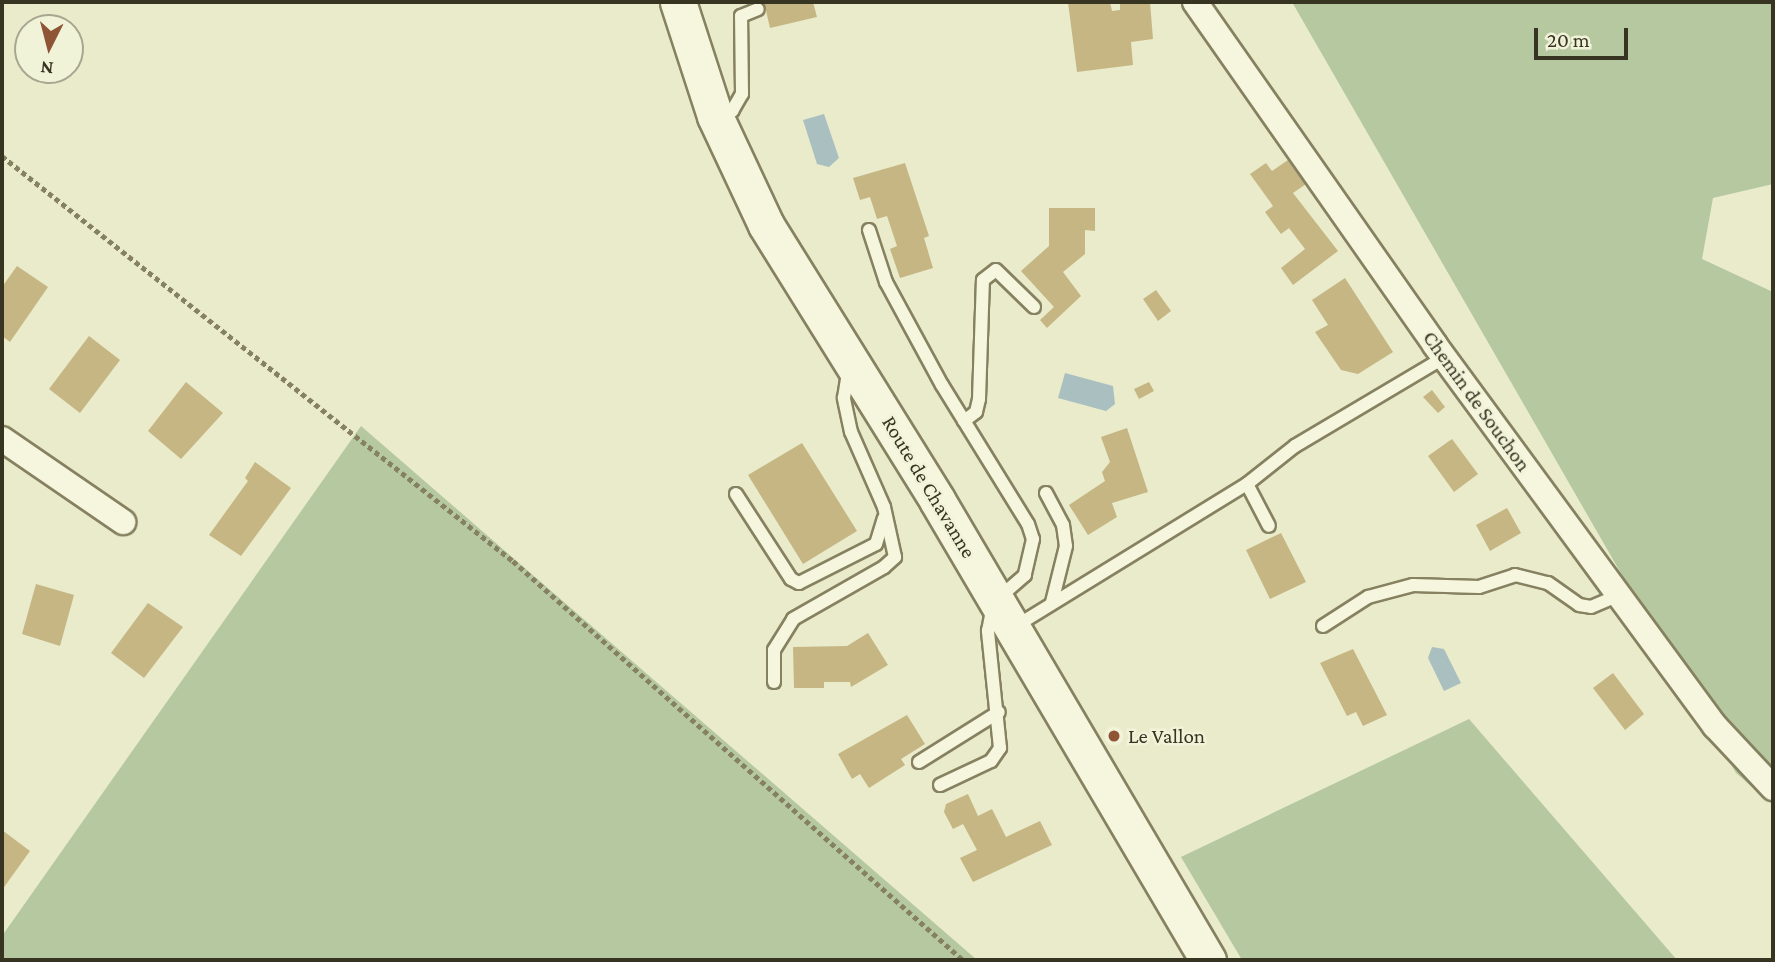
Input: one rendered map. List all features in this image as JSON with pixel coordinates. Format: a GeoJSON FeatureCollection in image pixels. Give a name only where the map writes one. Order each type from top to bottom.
{"type":"FeatureCollection","features":[{"type":"Feature","properties":{"kind":"main road","name":"Route de Chavanne"},"geometry":{"type":"LineString","coordinates":[[678,2],[715,116],[766,225],[860,372],[1208,960]]}},
{"type":"Feature","properties":{"kind":"street","name":"Chemin de Souchon"},"geometry":{"type":"LineString","coordinates":[[1195,2],[1445,358],[1715,726],[1773,788]]}},
{"type":"Feature","properties":{"kind":"street"},"geometry":{"type":"LineString","coordinates":[[2,439],[122,522]]}},
{"type":"Feature","properties":{"kind":"lane"},"geometry":{"type":"LineString","coordinates":[[715,116],[732,111],[742,94],[741,16],[758,9]]}},
{"type":"Feature","properties":{"kind":"lane"},"geometry":{"type":"LineString","coordinates":[[869,230],[887,282],[964,421],[1028,524],[1032,539],[1025,575],[1003,613]]}},
{"type":"Feature","properties":{"kind":"lane"},"geometry":{"type":"LineString","coordinates":[[964,421],[976,412],[979,399],[984,280],[996,270],[1034,307]]}},
{"type":"Feature","properties":{"kind":"lane"},"geometry":{"type":"LineString","coordinates":[[940,785],[991,761],[1000,748],[999,712],[988,631],[990,616],[1051,602],[1247,484],[1295,446],[1445,358]]}},
{"type":"Feature","properties":{"kind":"lane"},"geometry":{"type":"LineString","coordinates":[[774,682],[774,650],[793,618],[895,557],[884,507],[851,432],[844,398],[847,380],[860,372]]}},
{"type":"Feature","properties":{"kind":"lane"},"geometry":{"type":"LineString","coordinates":[[1247,484],[1269,526]]}},
{"type":"Feature","properties":{"kind":"lane"},"geometry":{"type":"LineString","coordinates":[[736,494],[791,579],[799,583],[876,544],[883,530],[884,507]]}},
{"type":"Feature","properties":{"kind":"lane"},"geometry":{"type":"LineString","coordinates":[[1046,494],[1063,525],[1066,546],[1051,602]]}},
{"type":"Feature","properties":{"kind":"lane"},"geometry":{"type":"LineString","coordinates":[[1322,626],[1368,597],[1413,584],[1479,587],[1515,575],[1548,583],[1579,605],[1606,604],[1619,595]]}},
{"type":"Feature","properties":{"kind":"lane"},"geometry":{"type":"LineString","coordinates":[[919,762],[999,712]]}},
{"type":"Feature","properties":{"kind":"path"},"geometry":{"type":"LineString","coordinates":[[2,156],[513,561],[963,960]]}},
{"type":"Feature","properties":{"kind":"green space"},"geometry":{"type":"Polygon","coordinates":[[[1292,2],[1773,2],[1773,184],[1713,198],[1702,259],[1773,292],[1773,805],[1736,773],[1292,2]]]}},
{"type":"Feature","properties":{"kind":"green space"},"geometry":{"type":"Polygon","coordinates":[[[361,426],[977,960],[2,960],[2,936],[361,426]]]}},
{"type":"Feature","properties":{"kind":"green space"},"geometry":{"type":"Polygon","coordinates":[[[1469,719],[1677,960],[1242,960],[1181,857],[1469,719]]]}},
{"type":"Feature","properties":{"kind":"shaded area"},"geometry":{"type":"Polygon","coordinates":[[[824,114],[839,158],[829,167],[817,164],[803,120],[824,114]]]}},
{"type":"Feature","properties":{"kind":"shaded area"},"geometry":{"type":"Polygon","coordinates":[[[1065,373],[1113,386],[1115,404],[1106,411],[1058,398],[1065,373]]]}},
{"type":"Feature","properties":{"kind":"shaded area"},"geometry":{"type":"Polygon","coordinates":[[[1432,647],[1444,649],[1461,683],[1444,691],[1428,658],[1432,647]]]}},
{"type":"Feature","properties":{"kind":"building"},"geometry":{"type":"Polygon","coordinates":[[[764,2],[813,2],[817,17],[770,28],[764,2]]]}},
{"type":"Feature","properties":{"kind":"building"},"geometry":{"type":"Polygon","coordinates":[[[1068,2],[1110,2],[1112,11],[1120,10],[1120,2],[1150,2],[1153,39],[1131,42],[1133,65],[1077,72],[1068,2]]]}},
{"type":"Feature","properties":{"kind":"building"},"geometry":{"type":"Polygon","coordinates":[[[1288,160],[1306,184],[1293,193],[1338,251],[1293,285],[1281,268],[1305,249],[1289,228],[1281,234],[1265,212],[1273,206],[1250,174],[1266,163],[1272,171],[1288,160]]]}},
{"type":"Feature","properties":{"kind":"building"},"geometry":{"type":"Polygon","coordinates":[[[905,163],[929,236],[924,238],[933,268],[900,278],[890,249],[897,246],[887,216],[877,219],[870,197],[860,200],[853,178],[905,163]]]}},
{"type":"Feature","properties":{"kind":"building"},"geometry":{"type":"Polygon","coordinates":[[[1049,208],[1095,208],[1095,231],[1085,230],[1085,254],[1063,272],[1081,296],[1047,328],[1040,320],[1054,307],[1021,271],[1049,246],[1049,208]]]}},
{"type":"Feature","properties":{"kind":"building"},"geometry":{"type":"Polygon","coordinates":[[[17,266],[48,287],[10,342],[2,336],[2,287],[17,266]]]}},
{"type":"Feature","properties":{"kind":"building"},"geometry":{"type":"Polygon","coordinates":[[[1345,278],[1393,352],[1358,374],[1341,370],[1315,332],[1328,325],[1312,300],[1345,278]]]}},
{"type":"Feature","properties":{"kind":"building"},"geometry":{"type":"Polygon","coordinates":[[[1156,290],[1171,311],[1158,321],[1143,299],[1156,290]]]}},
{"type":"Feature","properties":{"kind":"building"},"geometry":{"type":"Polygon","coordinates":[[[89,336],[120,360],[80,413],[49,389],[89,336]]]}},
{"type":"Feature","properties":{"kind":"building"},"geometry":{"type":"Polygon","coordinates":[[[186,382],[223,413],[181,459],[148,431],[186,382]]]}},
{"type":"Feature","properties":{"kind":"building"},"geometry":{"type":"Polygon","coordinates":[[[1149,382],[1154,391],[1139,399],[1134,389],[1149,382]]]}},
{"type":"Feature","properties":{"kind":"building"},"geometry":{"type":"Polygon","coordinates":[[[1432,390],[1445,407],[1438,413],[1423,397],[1432,390]]]}},
{"type":"Feature","properties":{"kind":"building"},"geometry":{"type":"Polygon","coordinates":[[[1127,428],[1148,492],[1112,503],[1117,517],[1088,535],[1069,505],[1105,481],[1102,472],[1110,462],[1101,437],[1127,428]]]}},
{"type":"Feature","properties":{"kind":"building"},"geometry":{"type":"Polygon","coordinates":[[[1452,439],[1478,474],[1454,492],[1428,456],[1452,439]]]}},
{"type":"Feature","properties":{"kind":"building"},"geometry":{"type":"Polygon","coordinates":[[[802,443],[857,531],[803,564],[748,475],[802,443]]]}},
{"type":"Feature","properties":{"kind":"building"},"geometry":{"type":"Polygon","coordinates":[[[255,462],[291,488],[241,556],[209,535],[248,481],[245,478],[255,462]]]}},
{"type":"Feature","properties":{"kind":"building"},"geometry":{"type":"Polygon","coordinates":[[[1507,508],[1521,533],[1490,551],[1476,525],[1507,508]]]}},
{"type":"Feature","properties":{"kind":"building"},"geometry":{"type":"Polygon","coordinates":[[[1281,533],[1306,582],[1270,599],[1246,550],[1281,533]]]}},
{"type":"Feature","properties":{"kind":"building"},"geometry":{"type":"Polygon","coordinates":[[[36,584],[74,595],[60,646],[22,634],[36,584]]]}},
{"type":"Feature","properties":{"kind":"building"},"geometry":{"type":"Polygon","coordinates":[[[148,603],[183,627],[144,678],[111,653],[148,603]]]}},
{"type":"Feature","properties":{"kind":"building"},"geometry":{"type":"Polygon","coordinates":[[[868,633],[888,665],[851,687],[850,682],[824,682],[824,688],[794,688],[793,647],[847,646],[868,633]]]}},
{"type":"Feature","properties":{"kind":"building"},"geometry":{"type":"Polygon","coordinates":[[[1353,649],[1387,715],[1363,726],[1356,712],[1347,716],[1320,663],[1353,649]]]}},
{"type":"Feature","properties":{"kind":"building"},"geometry":{"type":"Polygon","coordinates":[[[1613,673],[1644,714],[1625,730],[1593,688],[1613,673]]]}},
{"type":"Feature","properties":{"kind":"building"},"geometry":{"type":"Polygon","coordinates":[[[907,715],[925,744],[901,759],[905,765],[869,788],[860,774],[852,779],[838,754],[907,715]]]}},
{"type":"Feature","properties":{"kind":"building"},"geometry":{"type":"Polygon","coordinates":[[[968,794],[978,816],[992,809],[1006,837],[1040,821],[1052,845],[973,882],[960,858],[977,850],[963,824],[953,829],[944,812],[946,804],[968,794]]]}},
{"type":"Feature","properties":{"kind":"building"},"geometry":{"type":"Polygon","coordinates":[[[2,830],[30,851],[2,890],[2,830]]]}},
{"type":"Feature","properties":{"kind":"place","name":"Le Vallon"},"geometry":{"type":"Point","coordinates":[1114,736]}}]}
